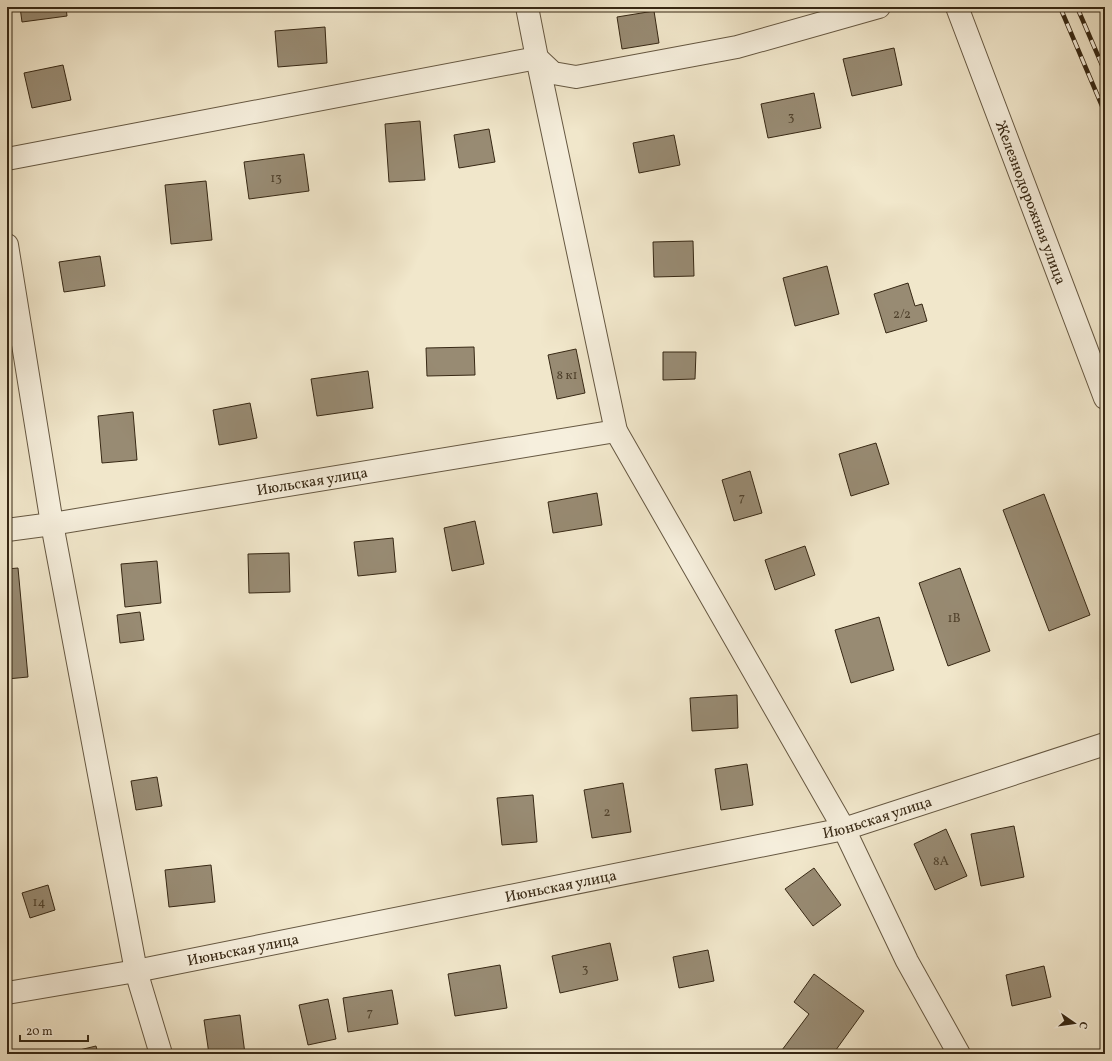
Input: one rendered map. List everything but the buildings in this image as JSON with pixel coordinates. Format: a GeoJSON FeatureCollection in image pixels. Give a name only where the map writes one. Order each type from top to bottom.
{"type":"FeatureCollection","features":[{"type":"Feature","properties":{"kind":"street"},"geometry":{"type":"LineString","coordinates":[[527,7],[616,432],[844,829],[907,961],[959,1054]]}},
{"type":"Feature","properties":{"kind":"street"},"geometry":{"type":"LineString","coordinates":[[537,58],[553,73],[576,77],[737,47],[879,7]]}},
{"type":"Feature","properties":{"kind":"street","name":"Железнодорожная улица"},"geometry":{"type":"LineString","coordinates":[[957,7],[1105,398]]}},
{"type":"Feature","properties":{"kind":"street"},"geometry":{"type":"LineString","coordinates":[[7,159],[537,58]]}},
{"type":"Feature","properties":{"kind":"street"},"geometry":{"type":"LineString","coordinates":[[7,245],[52,524],[136,971],[161,1054]]}},
{"type":"Feature","properties":{"kind":"street","name":"Июльская улица"},"geometry":{"type":"LineString","coordinates":[[7,530],[52,524],[616,432]]}},
{"type":"Feature","properties":{"kind":"street","name":"Июньская улица"},"geometry":{"type":"LineString","coordinates":[[7,993],[136,971],[844,829],[1105,744]]}},
{"type":"Feature","properties":{"kind":"railway"},"geometry":{"type":"LineString","coordinates":[[1060,7],[1105,113]]}},
{"type":"Feature","properties":{"kind":"railway"},"geometry":{"type":"LineString","coordinates":[[1077,7],[1105,72]]}}]}
